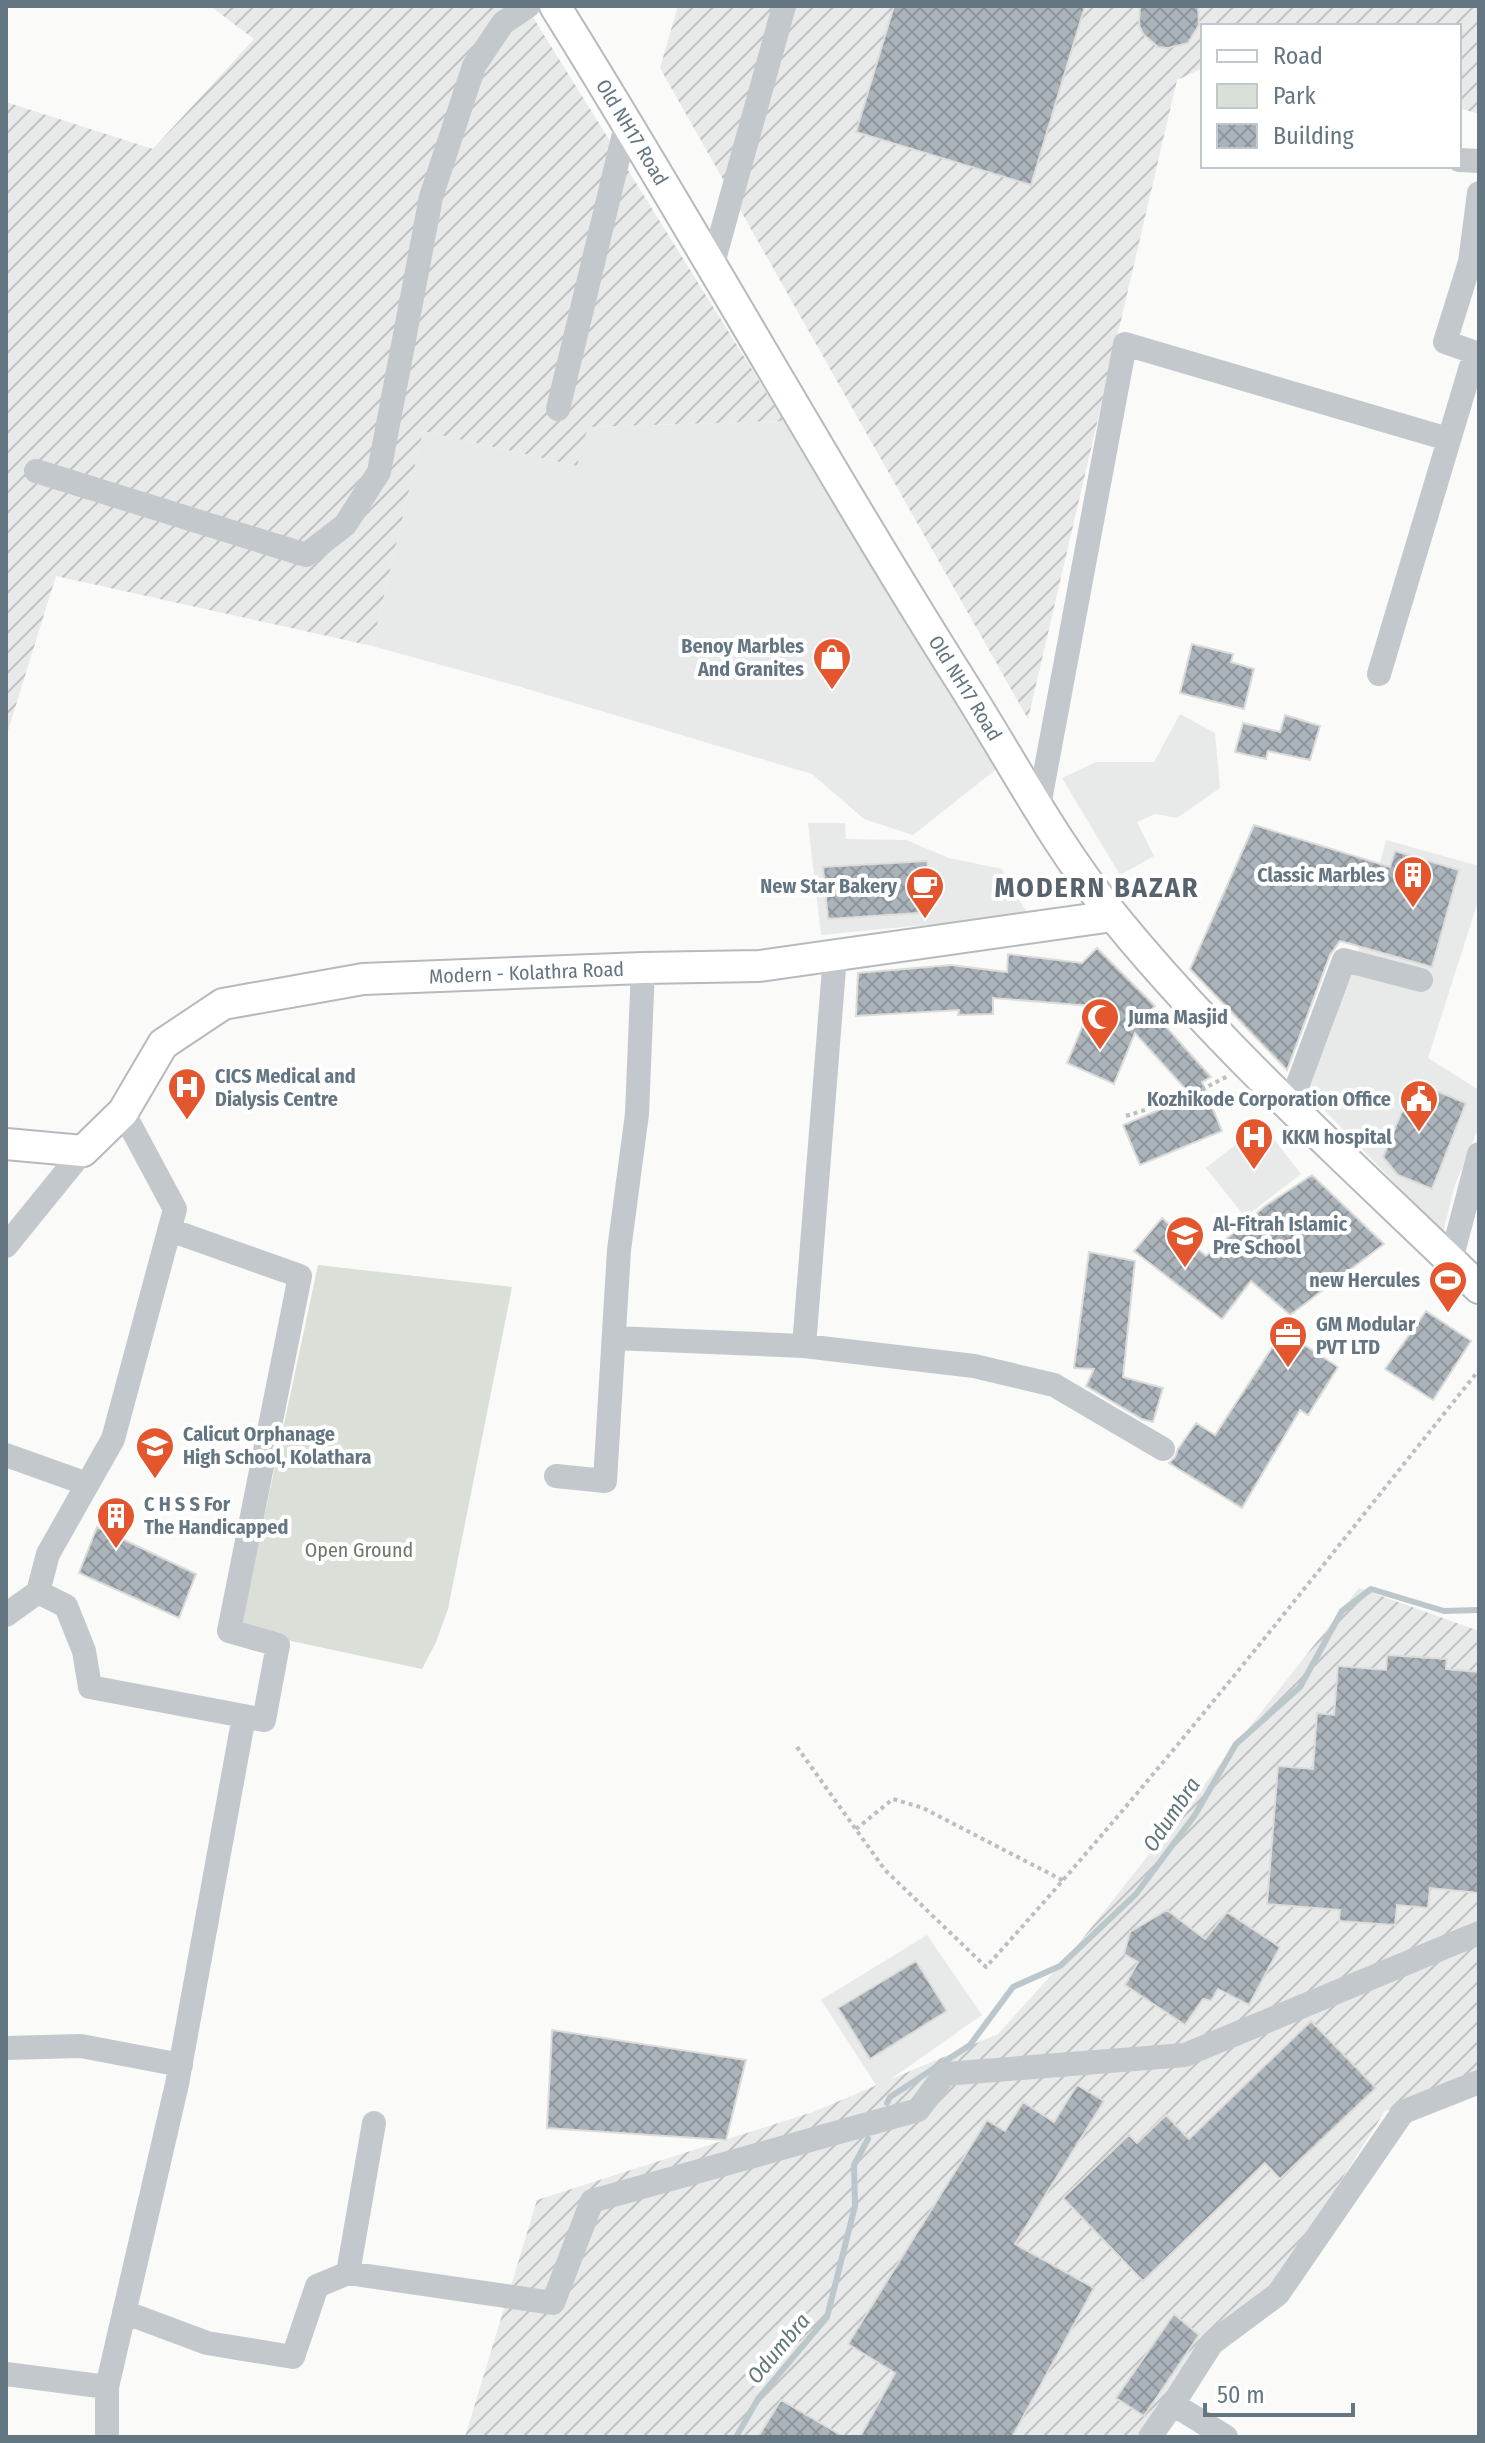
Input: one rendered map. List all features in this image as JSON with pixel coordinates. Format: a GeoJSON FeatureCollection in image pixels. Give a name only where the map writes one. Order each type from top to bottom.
{"type":"FeatureCollection","features":[{"type":"Feature","properties":{"kind":"main road","name":"Old NH17 Road"},"geometry":{"type":"LineString","coordinates":[[555,6],[627,121],[870,536],[997,738],[1038,811],[1113,916],[1213,1031],[1289,1108],[1479,1288]]}},
{"type":"Feature","properties":{"kind":"main road","name":"Modern - Kolathra Road"},"geometry":{"type":"LineString","coordinates":[[83,1151],[123,1112],[163,1044],[223,1004],[363,979],[759,966],[1113,916]]}},
{"type":"Feature","properties":{"kind":"main road"},"geometry":{"type":"LineString","coordinates":[[6,1144],[83,1151]]}},
{"type":"Feature","properties":{"kind":"street"},"geometry":{"type":"LineString","coordinates":[[36,471],[306,555],[345,525],[379,472],[431,197],[474,66],[503,23],[528,6]]}},
{"type":"Feature","properties":{"kind":"street"},"geometry":{"type":"LineString","coordinates":[[712,267],[784,6]]}},
{"type":"Feature","properties":{"kind":"street"},"geometry":{"type":"LineString","coordinates":[[558,409],[627,121]]}},
{"type":"Feature","properties":{"kind":"street"},"geometry":{"type":"LineString","coordinates":[[1379,674],[1448,439],[1477,354],[1445,342],[1470,262],[1479,193]]}},
{"type":"Feature","properties":{"kind":"street"},"geometry":{"type":"LineString","coordinates":[[1038,811],[1125,344],[1448,439]]}},
{"type":"Feature","properties":{"kind":"street"},"geometry":{"type":"LineString","coordinates":[[804,1346],[835,956]]}},
{"type":"Feature","properties":{"kind":"street"},"geometry":{"type":"LineString","coordinates":[[1289,1108],[1344,960],[1421,980]]}},
{"type":"Feature","properties":{"kind":"street"},"geometry":{"type":"LineString","coordinates":[[556,1476],[605,1481],[619,1250],[637,1114],[643,968]]}},
{"type":"Feature","properties":{"kind":"street"},"geometry":{"type":"LineString","coordinates":[[6,1615],[38,1592],[48,1554],[113,1439],[175,1209],[123,1112]]}},
{"type":"Feature","properties":{"kind":"street"},"geometry":{"type":"LineString","coordinates":[[6,1246],[83,1151]]}},
{"type":"Feature","properties":{"kind":"street"},"geometry":{"type":"LineString","coordinates":[[1451,1260],[1479,1154]]}},
{"type":"Feature","properties":{"kind":"street"},"geometry":{"type":"LineString","coordinates":[[38,1592],[66,1606],[84,1651],[90,1687],[264,1720],[278,1645],[229,1631],[300,1276],[170,1230]]}},
{"type":"Feature","properties":{"kind":"street"},"geometry":{"type":"LineString","coordinates":[[614,1338],[804,1346],[974,1366],[1054,1385],[1163,1449]]}},
{"type":"Feature","properties":{"kind":"street"},"geometry":{"type":"LineString","coordinates":[[6,1455],[87,1484]]}},
{"type":"Feature","properties":{"kind":"street"},"geometry":{"type":"LineString","coordinates":[[107,2437],[107,2387],[181,2065],[244,1716]]}},
{"type":"Feature","properties":{"kind":"street"},"geometry":{"type":"LineString","coordinates":[[124,2312],[207,2343],[293,2357],[317,2286],[348,2273],[553,2303],[592,2201],[918,2110],[945,2074],[1185,2055],[1479,1933]]}},
{"type":"Feature","properties":{"kind":"street"},"geometry":{"type":"LineString","coordinates":[[6,2048],[81,2046],[181,2065]]}},
{"type":"Feature","properties":{"kind":"street"},"geometry":{"type":"LineString","coordinates":[[1150,2437],[1212,2343],[1278,2294],[1403,2112],[1479,2082]]}},
{"type":"Feature","properties":{"kind":"street"},"geometry":{"type":"LineString","coordinates":[[348,2273],[374,2123]]}},
{"type":"Feature","properties":{"kind":"street"},"geometry":{"type":"LineString","coordinates":[[6,2374],[107,2387]]}},
{"type":"Feature","properties":{"kind":"street"},"geometry":{"type":"LineString","coordinates":[[1173,2404],[1226,2437]]}},
{"type":"Feature","properties":{"kind":"path"},"geometry":{"type":"LineString","coordinates":[[1126,1116],[1191,1095],[1248,1066]]}},
{"type":"Feature","properties":{"kind":"path"},"geometry":{"type":"LineString","coordinates":[[797,1747],[885,1870],[986,1967],[1173,1753],[1479,1370]]}},
{"type":"Feature","properties":{"kind":"path"},"geometry":{"type":"LineString","coordinates":[[856,1829],[893,1799],[923,1808],[1064,1881]]}},
{"type":"Feature","properties":{"kind":"shaded area"},"geometry":{"type":"Polygon","coordinates":[[[210,6],[526,6],[784,421],[588,427],[577,466],[423,431],[372,646],[56,576],[6,737],[6,102],[153,149],[254,39],[210,6]]]}},
{"type":"Feature","properties":{"kind":"shaded area"},"geometry":{"type":"Polygon","coordinates":[[[678,6],[1479,6],[1479,114],[1461,109],[1461,24],[1201,24],[1201,69],[1177,80],[1028,719],[660,68],[678,6]]]}},
{"type":"Feature","properties":{"kind":"shaded area"},"geometry":{"type":"Polygon","coordinates":[[[784,421],[999,767],[913,835],[864,819],[812,774],[372,646],[423,431],[577,466],[587,427],[784,421]]]}},
{"type":"Feature","properties":{"kind":"shaded area"},"geometry":{"type":"Polygon","coordinates":[[[1180,714],[1215,733],[1220,788],[1177,818],[1155,814],[1137,822],[1154,856],[1120,875],[1062,778],[1096,762],[1154,762],[1180,714]]]}},
{"type":"Feature","properties":{"kind":"shaded area"},"geometry":{"type":"Polygon","coordinates":[[[808,823],[845,823],[846,839],[906,840],[949,858],[1002,869],[1028,915],[821,935],[808,823]]]}},
{"type":"Feature","properties":{"kind":"shaded area","name":"Classic Marbles"},"geometry":{"type":"Polygon","coordinates":[[[1386,840],[1479,866],[1479,898],[1428,1058],[1479,1090],[1479,1127],[1455,1185],[1443,1233],[1303,1088],[1354,967],[1386,840]]]}},
{"type":"Feature","properties":{"kind":"shaded area","name":"KKM hospital"},"geometry":{"type":"Polygon","coordinates":[[[1262,1124],[1301,1174],[1245,1217],[1206,1168],[1262,1124]]]}},
{"type":"Feature","properties":{"kind":"shaded area"},"geometry":{"type":"Polygon","coordinates":[[[1359,1588],[1479,1631],[1479,2085],[1385,2111],[1265,2301],[1140,2437],[465,2437],[537,2200],[813,2112],[998,2034],[1072,1952],[1359,1588]]]}},
{"type":"Feature","properties":{"kind":"shaded area"},"geometry":{"type":"Polygon","coordinates":[[[927,1935],[982,2015],[878,2088],[821,2000],[927,1935]]]}},
{"type":"Feature","properties":{"kind":"green space","name":"Open Ground"},"geometry":{"type":"Polygon","coordinates":[[[318,1265],[512,1287],[448,1609],[422,1669],[240,1630],[318,1265]]]}},
{"type":"Feature","properties":{"kind":"building"},"geometry":{"type":"Polygon","coordinates":[[[894,6],[1085,6],[1031,185],[856,132],[894,6]]]}},
{"type":"Feature","properties":{"kind":"building"},"geometry":{"type":"Polygon","coordinates":[[[1140,6],[1198,6],[1199,25],[1188,43],[1158,47],[1143,34],[1139,25],[1140,6]]]}},
{"type":"Feature","properties":{"kind":"building"},"geometry":{"type":"Polygon","coordinates":[[[1192,644],[1233,654],[1231,662],[1254,669],[1244,709],[1180,693],[1192,644]]]}},
{"type":"Feature","properties":{"kind":"building"},"geometry":{"type":"Polygon","coordinates":[[[1285,715],[1320,726],[1310,760],[1268,751],[1266,759],[1235,752],[1243,723],[1280,732],[1285,715]]]}},
{"type":"Feature","properties":{"kind":"building"},"geometry":{"type":"Polygon","coordinates":[[[1254,825],[1390,867],[1395,851],[1459,870],[1432,967],[1340,941],[1330,955],[1287,1070],[1190,969],[1254,825]]]}},
{"type":"Feature","properties":{"kind":"building"},"geometry":{"type":"Polygon","coordinates":[[[927,861],[932,912],[828,919],[823,867],[927,861]]]}},
{"type":"Feature","properties":{"kind":"building"},"geometry":{"type":"Polygon","coordinates":[[[1097,948],[1155,1006],[1151,1010],[1211,1077],[1202,1082],[1222,1131],[1140,1165],[1123,1125],[1192,1096],[1135,1033],[1114,1084],[1067,1063],[1091,1006],[993,998],[993,1014],[958,1015],[959,1010],[856,1016],[858,973],[951,965],[1007,972],[1008,954],[1082,963],[1097,948]]]}},
{"type":"Feature","properties":{"kind":"building"},"geometry":{"type":"Polygon","coordinates":[[[1414,1082],[1466,1103],[1432,1189],[1398,1175],[1383,1157],[1414,1082]]]}},
{"type":"Feature","properties":{"kind":"building"},"geometry":{"type":"Polygon","coordinates":[[[1312,1175],[1384,1244],[1290,1315],[1251,1281],[1222,1319],[1134,1251],[1162,1218],[1206,1256],[1265,1206],[1312,1175]]]}},
{"type":"Feature","properties":{"kind":"building"},"geometry":{"type":"Polygon","coordinates":[[[1089,1252],[1135,1261],[1123,1377],[1163,1388],[1153,1422],[1142,1419],[1086,1386],[1094,1369],[1074,1368],[1089,1252]]]}},
{"type":"Feature","properties":{"kind":"building"},"geometry":{"type":"Polygon","coordinates":[[[1426,1311],[1471,1341],[1433,1400],[1385,1369],[1426,1311]]]}},
{"type":"Feature","properties":{"kind":"building"},"geometry":{"type":"Polygon","coordinates":[[[1283,1331],[1338,1367],[1308,1415],[1300,1410],[1242,1508],[1169,1463],[1196,1423],[1215,1435],[1283,1331]]]}},
{"type":"Feature","properties":{"kind":"building","name":"C H S S For The Handicapped"},"geometry":{"type":"Polygon","coordinates":[[[97,1527],[196,1574],[179,1618],[79,1573],[97,1527]]]}},
{"type":"Feature","properties":{"kind":"building"},"geometry":{"type":"Polygon","coordinates":[[[1387,1655],[1447,1659],[1446,1669],[1479,1672],[1479,1893],[1430,1888],[1428,1908],[1397,1905],[1395,1925],[1339,1921],[1340,1910],[1267,1904],[1278,1766],[1313,1769],[1317,1713],[1334,1715],[1338,1666],[1386,1670],[1387,1655]]]}},
{"type":"Feature","properties":{"kind":"building"},"geometry":{"type":"Polygon","coordinates":[[[1167,1910],[1205,1939],[1227,1912],[1280,1947],[1249,2005],[1218,1989],[1211,2001],[1203,1999],[1185,2025],[1125,1985],[1138,1962],[1124,1954],[1130,1932],[1167,1910]]]}},
{"type":"Feature","properties":{"kind":"building"},"geometry":{"type":"Polygon","coordinates":[[[916,1961],[947,2011],[870,2059],[838,2008],[916,1961]]]}},
{"type":"Feature","properties":{"kind":"building"},"geometry":{"type":"Polygon","coordinates":[[[1311,2021],[1376,2088],[1280,2179],[1265,2163],[1143,2281],[1063,2198],[1129,2135],[1137,2143],[1166,2115],[1189,2139],[1311,2021]]]}},
{"type":"Feature","properties":{"kind":"building"},"geometry":{"type":"Polygon","coordinates":[[[552,2030],[746,2060],[726,2140],[547,2128],[552,2030]]]}},
{"type":"Feature","properties":{"kind":"building"},"geometry":{"type":"Polygon","coordinates":[[[1077,2085],[1104,2101],[1015,2244],[1094,2288],[1012,2437],[860,2437],[895,2373],[848,2344],[987,2120],[1005,2131],[1023,2102],[1054,2122],[1077,2085]]]}},
{"type":"Feature","properties":{"kind":"building"},"geometry":{"type":"Polygon","coordinates":[[[1174,2314],[1199,2335],[1144,2416],[1116,2398],[1174,2314]]]}},
{"type":"Feature","properties":{"kind":"building"},"geometry":{"type":"Polygon","coordinates":[[[781,2400],[844,2437],[758,2437],[781,2400]]]}},
{"type":"Feature","properties":{"kind":"waterway","name":"Odumbra"},"geometry":{"type":"LineString","coordinates":[[887,2103],[890,2097],[970,2045],[1013,1987],[1060,1966],[1136,1894],[1195,1815],[1236,1744],[1300,1687],[1342,1611],[1371,1589],[1444,1611],[1479,1610]]}},
{"type":"Feature","properties":{"kind":"waterway","name":"Odumbra"},"geometry":{"type":"LineString","coordinates":[[736,2437],[758,2399],[827,2317],[855,2206],[854,2165],[868,2139]]}},
{"type":"Feature","properties":{"kind":"place","name":"Benoy Marbles And Granites"},"geometry":{"type":"Point","coordinates":[832,691]}},
{"type":"Feature","properties":{"kind":"place","name":"Classic Marbles"},"geometry":{"type":"Point","coordinates":[1413,909]}},
{"type":"Feature","properties":{"kind":"place","name":"New Star Bakery"},"geometry":{"type":"Point","coordinates":[925,920]}},
{"type":"Feature","properties":{"kind":"place","name":"Juma Masjid"},"geometry":{"type":"Point","coordinates":[1100,1051]}},
{"type":"Feature","properties":{"kind":"place","name":"CICS Medical and Dialysis Centre"},"geometry":{"type":"Point","coordinates":[187,1121]}},
{"type":"Feature","properties":{"kind":"place","name":"Kozhikode Corporation Office"},"geometry":{"type":"Point","coordinates":[1419,1133]}},
{"type":"Feature","properties":{"kind":"place","name":"KKM hospital"},"geometry":{"type":"Point","coordinates":[1254,1171]}},
{"type":"Feature","properties":{"kind":"place","name":"Al-Fitrah Islamic Pre School"},"geometry":{"type":"Point","coordinates":[1185,1269]}},
{"type":"Feature","properties":{"kind":"place","name":"new Hercules"},"geometry":{"type":"Point","coordinates":[1448,1314]}},
{"type":"Feature","properties":{"kind":"place","name":"GM Modular PVT LTD"},"geometry":{"type":"Point","coordinates":[1288,1369]}},
{"type":"Feature","properties":{"kind":"place","name":"Calicut Orphanage High School, Kolathara"},"geometry":{"type":"Point","coordinates":[155,1480]}},
{"type":"Feature","properties":{"kind":"place","name":"C H S S For The Handicapped"},"geometry":{"type":"Point","coordinates":[116,1550]}},
{"type":"Feature","properties":{"kind":"district","name":"MODERN BAZAR"},"geometry":{"type":"Point","coordinates":[1097,887]}}]}
